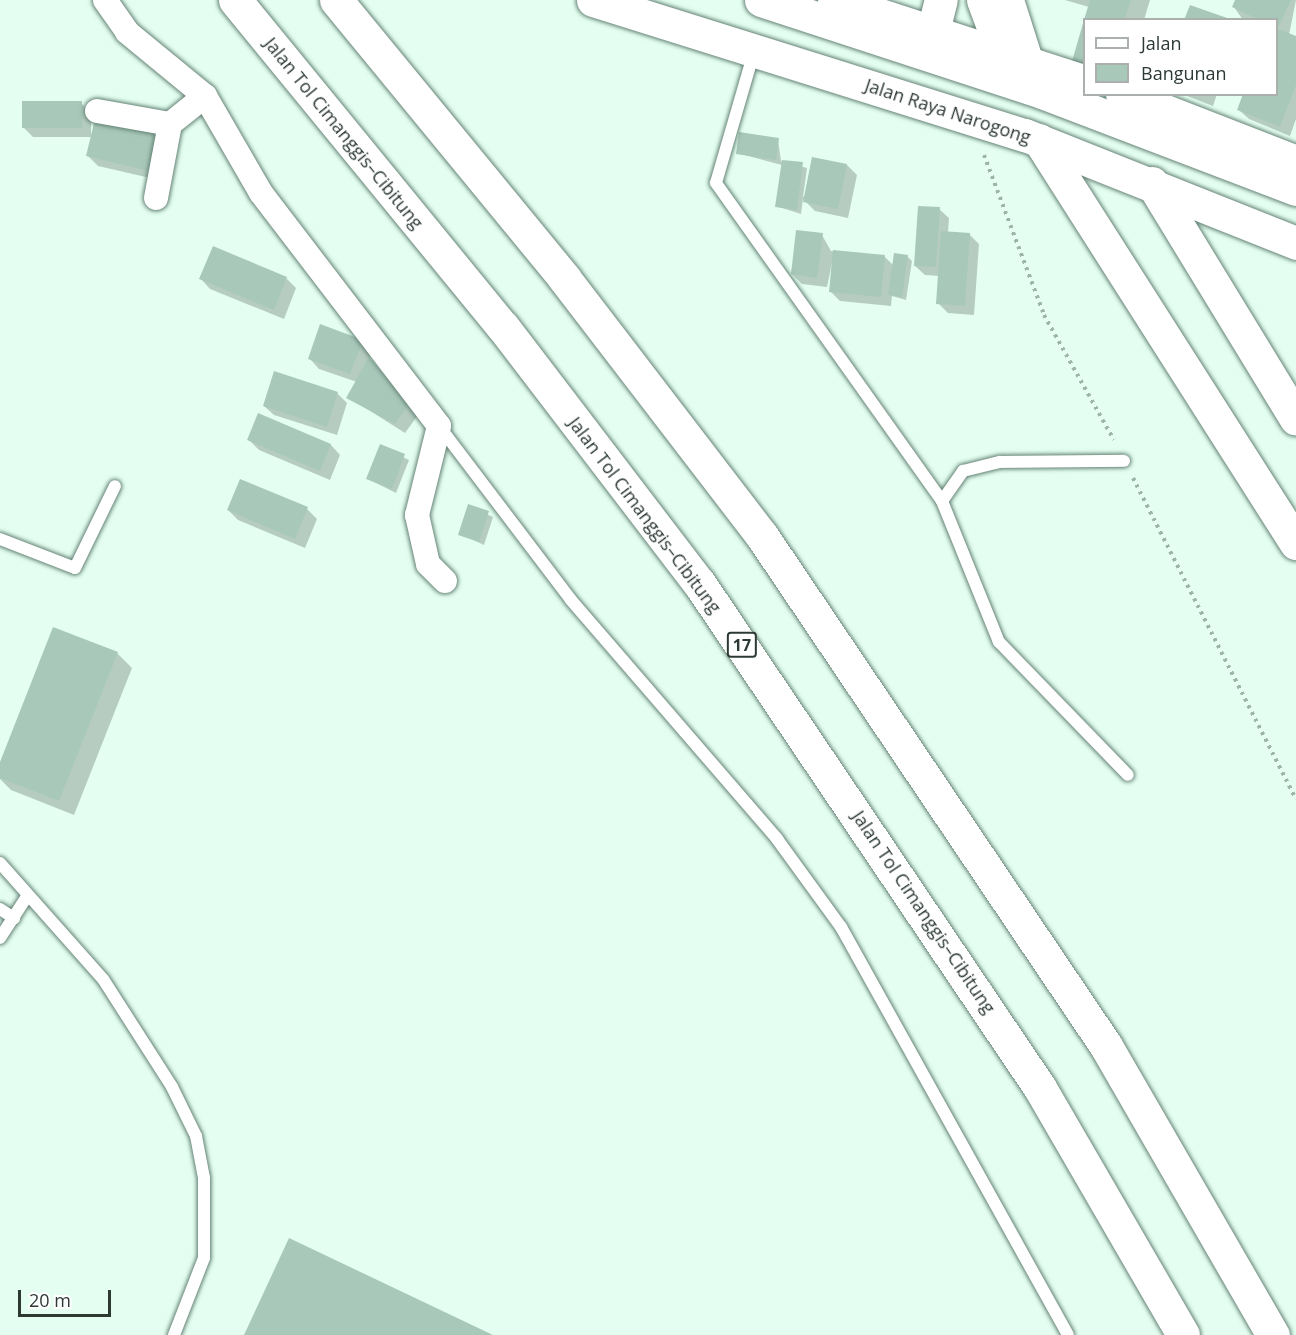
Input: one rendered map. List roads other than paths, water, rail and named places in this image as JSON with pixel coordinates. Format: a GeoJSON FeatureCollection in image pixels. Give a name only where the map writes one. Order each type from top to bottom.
{"type":"FeatureCollection","features":[{"type":"Feature","properties":{"kind":"main road","name":"Jalan Tol Cimanggis–Cibitung"},"geometry":{"type":"LineString","coordinates":[[235,0],[503,327],[699,583],[1040,1088],[1181,1331]]}},
{"type":"Feature","properties":{"kind":"main road"},"geometry":{"type":"LineString","coordinates":[[336,0],[564,278],[768,545],[1106,1046],[1273,1335]]}},
{"type":"Feature","properties":{"kind":"main road","name":"Jalan Raya Narogong"},"geometry":{"type":"LineString","coordinates":[[593,0],[1039,140],[1152,183],[1296,243]]}},
{"type":"Feature","properties":{"kind":"main road"},"geometry":{"type":"LineString","coordinates":[[761,0],[1053,96],[1296,189]]}},
{"type":"Feature","properties":{"kind":"main road"},"geometry":{"type":"LineString","coordinates":[[834,0],[1083,81]]}},
{"type":"Feature","properties":{"kind":"main road"},"geometry":{"type":"LineString","coordinates":[[933,31],[941,0]]}},
{"type":"Feature","properties":{"kind":"main road"},"geometry":{"type":"LineString","coordinates":[[983,0],[1018,58]]}},
{"type":"Feature","properties":{"kind":"main road"},"geometry":{"type":"LineString","coordinates":[[1053,96],[1039,140],[1296,543]]}},
{"type":"Feature","properties":{"kind":"main road"},"geometry":{"type":"LineString","coordinates":[[1127,96],[1296,162]]}},
{"type":"Feature","properties":{"kind":"main road"},"geometry":{"type":"LineString","coordinates":[[1168,139],[1152,183],[1296,419]]}},
{"type":"Feature","properties":{"kind":"street"},"geometry":{"type":"LineString","coordinates":[[105,0],[127,32],[205,96],[261,193],[439,426],[417,515],[428,564],[444,581]]}},
{"type":"Feature","properties":{"kind":"street"},"geometry":{"type":"LineString","coordinates":[[1012,0],[1018,58]]}},
{"type":"Feature","properties":{"kind":"street"},"geometry":{"type":"LineString","coordinates":[[156,198],[170,124],[205,96]]}},
{"type":"Feature","properties":{"kind":"street"},"geometry":{"type":"LineString","coordinates":[[97,111],[170,124]]}},
{"type":"Feature","properties":{"kind":"lane"},"geometry":{"type":"LineString","coordinates":[[755,51],[716,183],[942,501],[999,642],[1128,776]]}},
{"type":"Feature","properties":{"kind":"lane"},"geometry":{"type":"LineString","coordinates":[[439,426],[572,600],[777,839],[841,927],[1068,1335]]}},
{"type":"Feature","properties":{"kind":"lane"},"geometry":{"type":"LineString","coordinates":[[942,501],[963,471],[1000,462],[1124,461]]}},
{"type":"Feature","properties":{"kind":"lane"},"geometry":{"type":"LineString","coordinates":[[0,540],[75,567],[115,486]]}},
{"type":"Feature","properties":{"kind":"lane"},"geometry":{"type":"LineString","coordinates":[[0,863],[26,898],[103,979],[172,1087],[196,1136],[204,1178],[204,1258],[174,1335]]}},
{"type":"Feature","properties":{"kind":"lane"},"geometry":{"type":"LineString","coordinates":[[0,939],[26,898]]}},
{"type":"Feature","properties":{"kind":"lane"},"geometry":{"type":"LineString","coordinates":[[0,909],[14,918]]}}]}
